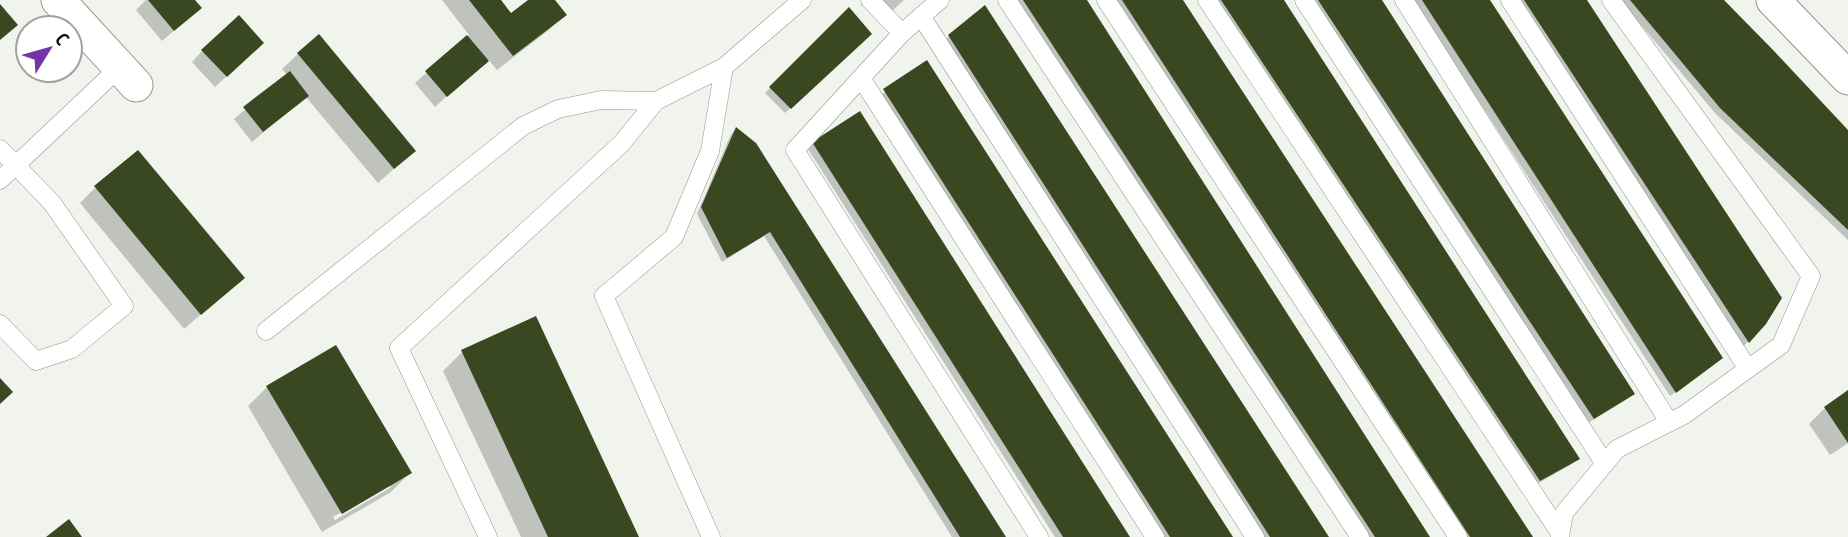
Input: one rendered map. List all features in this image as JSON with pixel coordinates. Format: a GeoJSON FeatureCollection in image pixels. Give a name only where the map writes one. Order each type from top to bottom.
{"type":"FeatureCollection","features":[{"type":"Feature","properties":{"kind":"street"},"geometry":{"type":"LineString","coordinates":[[58,0],[128,76]]}},
{"type":"Feature","properties":{"kind":"street"},"geometry":{"type":"LineString","coordinates":[[1773,0],[1848,78]]}},
{"type":"Feature","properties":{"kind":"lane"},"geometry":{"type":"LineString","coordinates":[[488,537],[399,348],[621,144],[656,101],[724,67],[802,0]]}},
{"type":"Feature","properties":{"kind":"lane"},"geometry":{"type":"LineString","coordinates":[[870,0],[902,33]]}},
{"type":"Feature","properties":{"kind":"lane"},"geometry":{"type":"LineString","coordinates":[[940,0],[902,33],[795,150],[1039,537]]}},
{"type":"Feature","properties":{"kind":"lane"},"geometry":{"type":"LineString","coordinates":[[1007,0],[1360,537]]}},
{"type":"Feature","properties":{"kind":"lane"},"geometry":{"type":"LineString","coordinates":[[1106,0],[1458,537]]}},
{"type":"Feature","properties":{"kind":"lane"},"geometry":{"type":"LineString","coordinates":[[1207,0],[1560,535]]}},
{"type":"Feature","properties":{"kind":"lane"},"geometry":{"type":"LineString","coordinates":[[1304,0],[1605,464]]}},
{"type":"Feature","properties":{"kind":"lane"},"geometry":{"type":"LineString","coordinates":[[1404,0],[1669,422]]}},
{"type":"Feature","properties":{"kind":"lane"},"geometry":{"type":"LineString","coordinates":[[1510,0],[1748,369]]}},
{"type":"Feature","properties":{"kind":"lane"},"geometry":{"type":"LineString","coordinates":[[1560,535],[1564,513],[1617,449],[1684,415],[1781,345],[1811,276],[1611,0]]}},
{"type":"Feature","properties":{"kind":"lane"},"geometry":{"type":"LineString","coordinates":[[922,16],[1255,537]]}},
{"type":"Feature","properties":{"kind":"lane"},"geometry":{"type":"LineString","coordinates":[[711,537],[604,296],[674,237],[710,151],[724,67]]}},
{"type":"Feature","properties":{"kind":"lane"},"geometry":{"type":"LineString","coordinates":[[0,180],[128,76]]}},
{"type":"Feature","properties":{"kind":"lane"},"geometry":{"type":"LineString","coordinates":[[861,78],[1155,537]]}},
{"type":"Feature","properties":{"kind":"lane"},"geometry":{"type":"LineString","coordinates":[[266,331],[523,126],[558,109],[601,100],[656,101]]}},
{"type":"Feature","properties":{"kind":"lane"},"geometry":{"type":"LineString","coordinates":[[0,149],[52,203],[124,306],[72,349],[36,361],[0,324]]}},
{"type":"Feature","properties":{"kind":"building"},"geometry":{"type":"Polygon","coordinates":[[[148,0],[195,0],[202,8],[174,31],[148,0]]]}},
{"type":"Feature","properties":{"kind":"building"},"geometry":{"type":"Polygon","coordinates":[[[469,0],[501,0],[511,13],[528,0],[555,0],[567,15],[513,56],[469,0]]]}},
{"type":"Feature","properties":{"kind":"building"},"geometry":{"type":"Polygon","coordinates":[[[1023,0],[1087,0],[1430,537],[1375,537],[1023,0]]]}},
{"type":"Feature","properties":{"kind":"building"},"geometry":{"type":"Polygon","coordinates":[[[1122,0],[1183,0],[1533,537],[1470,537],[1122,0]]]}},
{"type":"Feature","properties":{"kind":"building"},"geometry":{"type":"Polygon","coordinates":[[[1221,0],[1284,0],[1580,459],[1540,481],[1221,0]]]}},
{"type":"Feature","properties":{"kind":"building"},"geometry":{"type":"Polygon","coordinates":[[[1318,0],[1382,0],[1635,394],[1594,419],[1318,0]]]}},
{"type":"Feature","properties":{"kind":"building"},"geometry":{"type":"Polygon","coordinates":[[[1422,0],[1490,0],[1723,358],[1676,393],[1422,0]]]}},
{"type":"Feature","properties":{"kind":"building"},"geometry":{"type":"Polygon","coordinates":[[[1524,0],[1587,0],[1782,298],[1766,324],[1749,343],[1524,0]]]}},
{"type":"Feature","properties":{"kind":"building"},"geometry":{"type":"Polygon","coordinates":[[[1630,0],[1724,0],[1774,51],[1848,130],[1848,230],[1720,108],[1630,0]]]}},
{"type":"Feature","properties":{"kind":"building"},"geometry":{"type":"Polygon","coordinates":[[[0,4],[14,20],[14,28],[0,40],[0,4]]]}},
{"type":"Feature","properties":{"kind":"building"},"geometry":{"type":"Polygon","coordinates":[[[985,5],[1329,537],[1270,537],[948,35],[985,5]]]}},
{"type":"Feature","properties":{"kind":"building"},"geometry":{"type":"Polygon","coordinates":[[[849,7],[872,34],[791,109],[769,87],[849,7]]]}},
{"type":"Feature","properties":{"kind":"building"},"geometry":{"type":"Polygon","coordinates":[[[239,15],[264,43],[227,77],[201,50],[239,15]]]}},
{"type":"Feature","properties":{"kind":"building"},"geometry":{"type":"Polygon","coordinates":[[[319,34],[416,151],[394,169],[297,53],[319,34]]]}},
{"type":"Feature","properties":{"kind":"building"},"geometry":{"type":"Polygon","coordinates":[[[467,35],[489,61],[447,97],[425,71],[467,35]]]}},
{"type":"Feature","properties":{"kind":"building"},"geometry":{"type":"Polygon","coordinates":[[[927,60],[1233,537],[1170,537],[883,89],[927,60]]]}},
{"type":"Feature","properties":{"kind":"building"},"geometry":{"type":"Polygon","coordinates":[[[290,71],[309,96],[263,132],[243,107],[290,71]]]}},
{"type":"Feature","properties":{"kind":"building"},"geometry":{"type":"Polygon","coordinates":[[[860,111],[1130,537],[1063,537],[812,142],[860,111]]]}},
{"type":"Feature","properties":{"kind":"building"},"geometry":{"type":"Polygon","coordinates":[[[736,127],[756,143],[1006,537],[960,537],[770,232],[727,258],[701,207],[736,127]]]}},
{"type":"Feature","properties":{"kind":"building"},"geometry":{"type":"Polygon","coordinates":[[[138,150],[245,278],[201,315],[94,186],[138,150]]]}},
{"type":"Feature","properties":{"kind":"building"},"geometry":{"type":"Polygon","coordinates":[[[536,316],[639,537],[548,537],[461,350],[536,316]]]}},
{"type":"Feature","properties":{"kind":"building"},"geometry":{"type":"Polygon","coordinates":[[[336,345],[412,473],[342,514],[266,386],[336,345]]]}},
{"type":"Feature","properties":{"kind":"building"},"geometry":{"type":"Polygon","coordinates":[[[0,378],[13,392],[0,404],[0,378]]]}},
{"type":"Feature","properties":{"kind":"building"},"geometry":{"type":"Polygon","coordinates":[[[1848,390],[1848,443],[1824,407],[1848,390]]]}},
{"type":"Feature","properties":{"kind":"building"},"geometry":{"type":"Polygon","coordinates":[[[69,519],[82,537],[46,537],[69,519]]]}}]}
